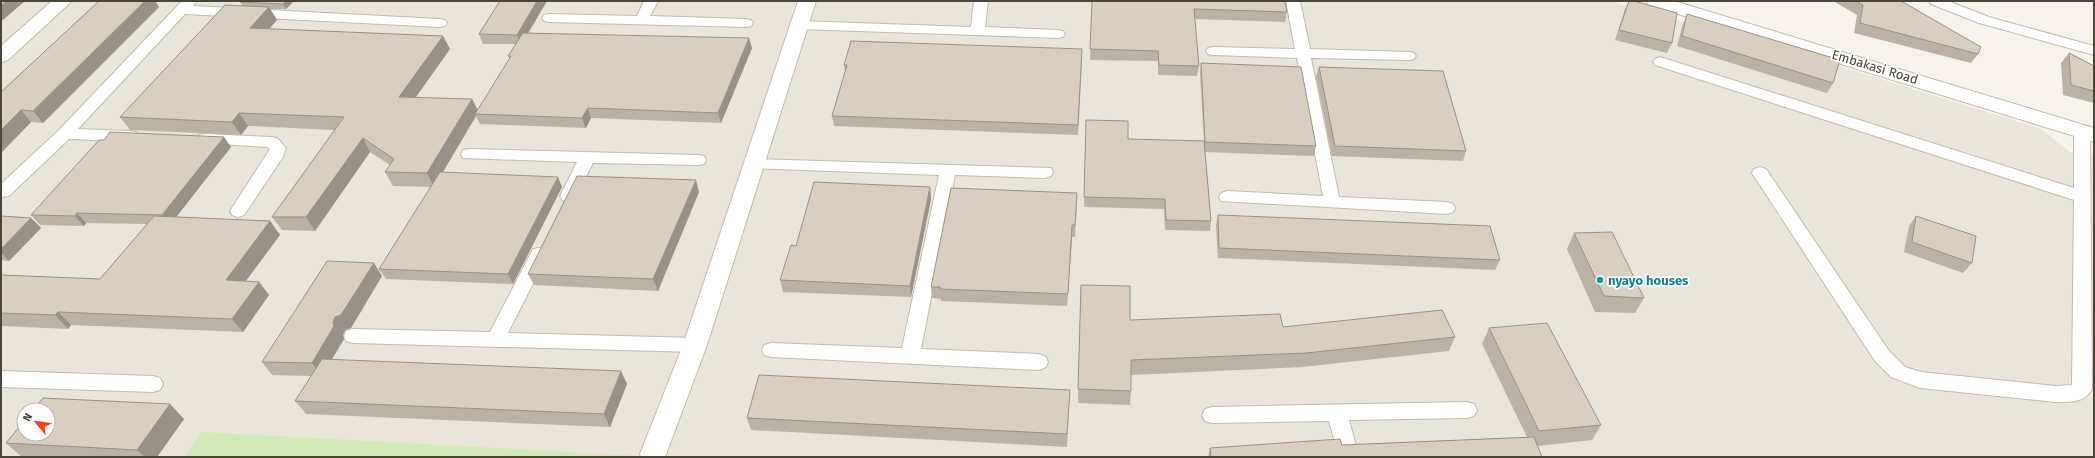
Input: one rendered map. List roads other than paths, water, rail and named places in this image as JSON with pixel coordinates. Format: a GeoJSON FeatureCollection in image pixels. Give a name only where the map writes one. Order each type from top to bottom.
{"type":"FeatureCollection","features":[{"type":"Feature","properties":{"kind":"street"},"geometry":{"type":"LineString","coordinates":[[1,56],[63,1]]}},
{"type":"Feature","properties":{"kind":"street"},"geometry":{"type":"LineString","coordinates":[[653,454],[695,345],[806,1]]}},
{"type":"Feature","properties":{"kind":"street","name":"Embakasi Road"},"geometry":{"type":"LineString","coordinates":[[1667,3],[2088,133]]}},
{"type":"Feature","properties":{"kind":"lane"},"geometry":{"type":"LineString","coordinates":[[641,21],[651,1]]}},
{"type":"Feature","properties":{"kind":"lane"},"geometry":{"type":"LineString","coordinates":[[978,30],[981,1]]}},
{"type":"Feature","properties":{"kind":"lane"},"geometry":{"type":"LineString","coordinates":[[1293,1],[1332,202]]}},
{"type":"Feature","properties":{"kind":"lane"},"geometry":{"type":"LineString","coordinates":[[1936,1],[1984,20],[2094,51]]}},
{"type":"Feature","properties":{"kind":"lane"},"geometry":{"type":"LineString","coordinates":[[3,192],[65,134],[186,6],[440,23]]}},
{"type":"Feature","properties":{"kind":"lane"},"geometry":{"type":"LineString","coordinates":[[549,18],[746,23]]}},
{"type":"Feature","properties":{"kind":"lane"},"geometry":{"type":"LineString","coordinates":[[799,25],[978,30],[1058,34]]}},
{"type":"Feature","properties":{"kind":"lane"},"geometry":{"type":"LineString","coordinates":[[1213,51],[1409,56]]}},
{"type":"Feature","properties":{"kind":"lane"},"geometry":{"type":"LineString","coordinates":[[1660,62],[2082,197]]}},
{"type":"Feature","properties":{"kind":"lane"},"geometry":{"type":"LineString","coordinates":[[1760,173],[1882,356],[1898,372],[1920,380],[2055,394],[2074,394],[2082,389],[2082,197],[2088,133]]}},
{"type":"Feature","properties":{"kind":"lane"},"geometry":{"type":"LineString","coordinates":[[65,134],[144,137]]}},
{"type":"Feature","properties":{"kind":"lane"},"geometry":{"type":"LineString","coordinates":[[192,139],[271,142],[278,148],[277,153],[238,210]]}},
{"type":"Feature","properties":{"kind":"lane"},"geometry":{"type":"LineString","coordinates":[[469,154],[698,160]]}},
{"type":"Feature","properties":{"kind":"lane"},"geometry":{"type":"LineString","coordinates":[[560,213],[588,156]]}},
{"type":"Feature","properties":{"kind":"lane"},"geometry":{"type":"LineString","coordinates":[[754,164],[1045,172]]}},
{"type":"Feature","properties":{"kind":"lane"},"geometry":{"type":"LineString","coordinates":[[910,356],[948,169]]}},
{"type":"Feature","properties":{"kind":"lane"},"geometry":{"type":"LineString","coordinates":[[1227,197],[1447,208]]}},
{"type":"Feature","properties":{"kind":"lane"},"geometry":{"type":"LineString","coordinates":[[496,339],[545,241]]}},
{"type":"Feature","properties":{"kind":"lane"},"geometry":{"type":"LineString","coordinates":[[353,336],[695,345]]}},
{"type":"Feature","properties":{"kind":"lane"},"geometry":{"type":"LineString","coordinates":[[771,350],[1039,362]]}},
{"type":"Feature","properties":{"kind":"lane"},"geometry":{"type":"LineString","coordinates":[[1,378],[153,384]]}},
{"type":"Feature","properties":{"kind":"lane"},"geometry":{"type":"LineString","coordinates":[[1212,415],[1467,410]]}},
{"type":"Feature","properties":{"kind":"lane"},"geometry":{"type":"LineString","coordinates":[[1337,412],[1349,457]]}},
{"type":"Feature","properties":{"kind":"place","name":"nyayo houses"},"geometry":{"type":"Point","coordinates":[1600,280]}}]}
